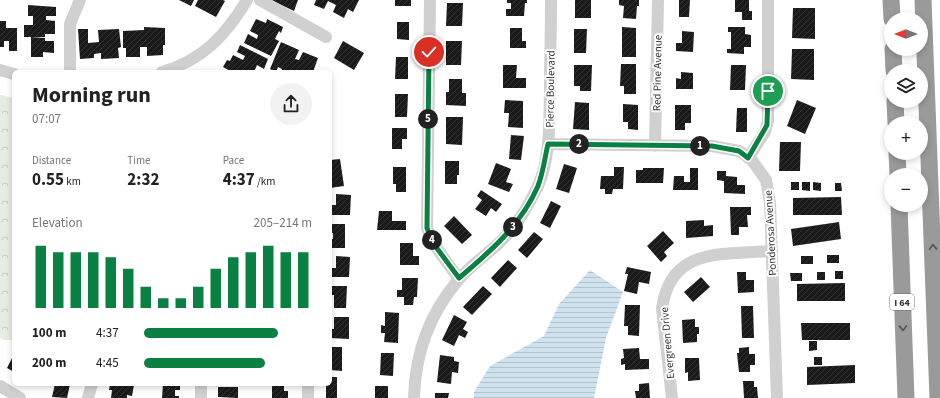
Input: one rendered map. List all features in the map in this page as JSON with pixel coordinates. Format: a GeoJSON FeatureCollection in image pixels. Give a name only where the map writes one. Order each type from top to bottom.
{"type":"FeatureCollection","features":[{"type":"Feature","properties":{"kind":"highway"},"geometry":{"type":"LineString","coordinates":[[891,0],[892,12]]}},
{"type":"Feature","properties":{"kind":"highway"},"geometry":{"type":"LineString","coordinates":[[924,0],[938,398]]}},
{"type":"Feature","properties":{"kind":"highway","name":"I 64"},"geometry":{"type":"LineString","coordinates":[[899,212],[906,398]]}},
{"type":"Feature","properties":{"kind":"street"},"geometry":{"type":"LineString","coordinates":[[70,70],[70,24],[80,0]]}},
{"type":"Feature","properties":{"kind":"street"},"geometry":{"type":"LineString","coordinates":[[170,70],[197,57],[216,42],[233,24],[247,0]]}},
{"type":"Feature","properties":{"kind":"street"},"geometry":{"type":"LineString","coordinates":[[260,0],[326,37]]}},
{"type":"Feature","properties":{"kind":"street"},"geometry":{"type":"LineString","coordinates":[[430,0],[427,228],[433,243],[459,278]]}},
{"type":"Feature","properties":{"kind":"street","name":"Pierce Boulevard"},"geometry":{"type":"LineString","coordinates":[[414,398],[414,381],[418,354],[426,331],[438,307],[459,278],[500,242],[523,215],[538,184],[548,144],[552,0]]}},
{"type":"Feature","properties":{"kind":"street","name":"Red Pine Avenue"},"geometry":{"type":"LineString","coordinates":[[655,146],[658,0]]}},
{"type":"Feature","properties":{"kind":"street"},"geometry":{"type":"LineString","coordinates":[[748,158],[765,132],[768,121],[768,0]]}},
{"type":"Feature","properties":{"kind":"street"},"geometry":{"type":"LineString","coordinates":[[0,70],[12,73]]}},
{"type":"Feature","properties":{"kind":"street","name":"Ponderosa Avenue"},"geometry":{"type":"LineString","coordinates":[[548,144],[712,146],[739,151],[748,158],[766,180],[770,203],[777,398]]}},
{"type":"Feature","properties":{"kind":"street","name":"Evergreen Drive"},"geometry":{"type":"LineString","coordinates":[[672,398],[662,308],[664,297],[676,272],[691,261],[709,256],[772,251]]}},
{"type":"Feature","properties":{"kind":"street"},"geometry":{"type":"LineString","coordinates":[[0,386],[20,398]]}},
{"type":"Feature","properties":{"kind":"street"},"geometry":{"type":"LineString","coordinates":[[88,398],[91,386]]}},
{"type":"Feature","properties":{"kind":"street"},"geometry":{"type":"LineString","coordinates":[[200,398],[201,386]]}},
{"type":"Feature","properties":{"kind":"street"},"geometry":{"type":"LineString","coordinates":[[308,386],[308,398]]}},
{"type":"Feature","properties":{"kind":"green space"},"geometry":{"type":"Polygon","coordinates":[[[0,95],[12,98],[12,340],[4,340],[0,338],[0,95]]]}},
{"type":"Feature","properties":{"kind":"water"},"geometry":{"type":"Polygon","coordinates":[[[590,270],[623,292],[606,338],[594,398],[474,398],[474,392],[490,366],[544,336],[559,304],[590,270]]]}},
{"type":"Feature","properties":{"kind":"building"},"geometry":{"type":"Polygon","coordinates":[[[179,0],[194,0],[191,6],[179,0]]]}},
{"type":"Feature","properties":{"kind":"building"},"geometry":{"type":"Polygon","coordinates":[[[198,0],[225,1],[216,17],[195,6],[198,0]]]}},
{"type":"Feature","properties":{"kind":"building"},"geometry":{"type":"Polygon","coordinates":[[[271,0],[298,0],[294,11],[271,0]]]}},
{"type":"Feature","properties":{"kind":"building"},"geometry":{"type":"Polygon","coordinates":[[[316,0],[359,0],[353,12],[348,9],[344,18],[333,12],[336,5],[328,1],[324,9],[314,5],[316,0]]]}},
{"type":"Feature","properties":{"kind":"building"},"geometry":{"type":"Polygon","coordinates":[[[395,0],[411,0],[411,6],[395,6],[395,0]]]}},
{"type":"Feature","properties":{"kind":"building"},"geometry":{"type":"Polygon","coordinates":[[[507,0],[527,0],[527,3],[525,3],[524,16],[506,16],[506,9],[511,9],[511,3],[507,3],[507,0]]]}},
{"type":"Feature","properties":{"kind":"building"},"geometry":{"type":"Polygon","coordinates":[[[575,0],[591,0],[591,18],[575,18],[575,0]]]}},
{"type":"Feature","properties":{"kind":"building"},"geometry":{"type":"Polygon","coordinates":[[[619,0],[639,0],[636,19],[623,18],[624,6],[619,5],[619,0]]]}},
{"type":"Feature","properties":{"kind":"building"},"geometry":{"type":"Polygon","coordinates":[[[679,0],[690,0],[689,17],[679,17],[679,0]]]}},
{"type":"Feature","properties":{"kind":"building"},"geometry":{"type":"Polygon","coordinates":[[[735,0],[749,0],[749,11],[752,11],[752,20],[742,20],[742,12],[735,12],[735,0]]]}},
{"type":"Feature","properties":{"kind":"building"},"geometry":{"type":"Polygon","coordinates":[[[447,3],[463,3],[462,26],[446,26],[447,3]]]}},
{"type":"Feature","properties":{"kind":"building"},"geometry":{"type":"Polygon","coordinates":[[[28,5],[56,7],[56,16],[46,16],[46,20],[55,21],[55,34],[45,34],[45,37],[24,37],[24,25],[33,25],[33,16],[28,16],[28,5]]]}},
{"type":"Feature","properties":{"kind":"building"},"geometry":{"type":"Polygon","coordinates":[[[793,8],[815,8],[815,39],[792,38],[793,8]]]}},
{"type":"Feature","properties":{"kind":"building"},"geometry":{"type":"Polygon","coordinates":[[[256,19],[266,23],[267,19],[283,27],[281,33],[279,31],[275,39],[279,41],[271,56],[244,43],[248,34],[257,39],[258,35],[250,31],[256,19]]]}},
{"type":"Feature","properties":{"kind":"building"},"geometry":{"type":"Polygon","coordinates":[[[0,21],[6,21],[6,28],[17,28],[17,51],[9,51],[9,41],[4,41],[4,47],[0,47],[0,21]]]}},
{"type":"Feature","properties":{"kind":"building"},"geometry":{"type":"Polygon","coordinates":[[[397,22],[409,22],[409,40],[397,39],[397,22]]]}},
{"type":"Feature","properties":{"kind":"building"},"geometry":{"type":"Polygon","coordinates":[[[144,27],[165,28],[165,45],[163,45],[163,55],[147,56],[147,47],[140,47],[140,57],[126,57],[126,48],[123,48],[123,31],[144,30],[144,27]]]}},
{"type":"Feature","properties":{"kind":"building"},"geometry":{"type":"Polygon","coordinates":[[[622,27],[636,28],[636,57],[622,57],[622,27]]]}},
{"type":"Feature","properties":{"kind":"building"},"geometry":{"type":"Polygon","coordinates":[[[728,27],[745,27],[745,34],[751,35],[751,47],[744,47],[744,54],[727,53],[727,49],[731,49],[731,32],[728,32],[728,27]]]}},
{"type":"Feature","properties":{"kind":"building"},"geometry":{"type":"Polygon","coordinates":[[[510,28],[522,28],[522,41],[526,41],[526,48],[510,48],[510,28]]]}},
{"type":"Feature","properties":{"kind":"building"},"geometry":{"type":"Polygon","coordinates":[[[78,29],[88,29],[88,43],[99,42],[98,30],[119,29],[121,47],[118,48],[119,58],[101,59],[101,53],[94,54],[94,58],[80,59],[78,29]]]}},
{"type":"Feature","properties":{"kind":"building"},"geometry":{"type":"Polygon","coordinates":[[[574,29],[587,29],[586,53],[574,53],[574,29]]]}},
{"type":"Feature","properties":{"kind":"building"},"geometry":{"type":"Polygon","coordinates":[[[682,31],[694,32],[693,52],[676,51],[676,43],[682,43],[682,31]]]}},
{"type":"Feature","properties":{"kind":"building"},"geometry":{"type":"Polygon","coordinates":[[[31,37],[45,38],[45,41],[54,41],[54,53],[43,52],[43,57],[31,57],[31,37]]]}},
{"type":"Feature","properties":{"kind":"building"},"geometry":{"type":"Polygon","coordinates":[[[343,41],[364,53],[354,70],[334,58],[343,41]]]}},
{"type":"Feature","properties":{"kind":"building"},"geometry":{"type":"Polygon","coordinates":[[[446,41],[462,41],[461,65],[446,65],[446,41]]]}},
{"type":"Feature","properties":{"kind":"building"},"geometry":{"type":"Polygon","coordinates":[[[281,42],[299,50],[295,59],[299,60],[303,52],[318,58],[314,70],[282,70],[278,67],[277,70],[270,69],[281,42]]]}},
{"type":"Feature","properties":{"kind":"building"},"geometry":{"type":"Polygon","coordinates":[[[240,45],[268,59],[264,69],[257,65],[255,70],[228,70],[223,67],[227,60],[230,61],[233,55],[243,60],[245,56],[237,52],[240,45]]]}},
{"type":"Feature","properties":{"kind":"building"},"geometry":{"type":"Polygon","coordinates":[[[792,49],[814,49],[814,80],[791,79],[792,49]]]}},
{"type":"Feature","properties":{"kind":"building"},"geometry":{"type":"Polygon","coordinates":[[[396,57],[408,57],[408,79],[395,79],[396,57]]]}},
{"type":"Feature","properties":{"kind":"building"},"geometry":{"type":"Polygon","coordinates":[[[621,64],[636,64],[636,94],[624,94],[624,86],[620,86],[621,64]]]}},
{"type":"Feature","properties":{"kind":"building"},"geometry":{"type":"Polygon","coordinates":[[[503,65],[517,65],[516,78],[526,78],[526,88],[503,88],[503,65]]]}},
{"type":"Feature","properties":{"kind":"building"},"geometry":{"type":"Polygon","coordinates":[[[574,65],[592,65],[591,91],[580,91],[580,86],[574,86],[574,65]]]}},
{"type":"Feature","properties":{"kind":"building"},"geometry":{"type":"Polygon","coordinates":[[[731,65],[746,65],[745,90],[730,90],[731,65]]]}},
{"type":"Feature","properties":{"kind":"building"},"geometry":{"type":"Polygon","coordinates":[[[681,72],[693,73],[693,89],[676,89],[676,78],[681,79],[681,72]]]}},
{"type":"Feature","properties":{"kind":"building"},"geometry":{"type":"Polygon","coordinates":[[[449,79],[462,79],[462,93],[466,93],[466,106],[446,105],[446,92],[449,92],[449,79]]]}},
{"type":"Feature","properties":{"kind":"building"},"geometry":{"type":"Polygon","coordinates":[[[395,94],[408,94],[407,117],[395,117],[395,94]]]}},
{"type":"Feature","properties":{"kind":"building"},"geometry":{"type":"Polygon","coordinates":[[[505,100],[523,101],[523,128],[508,127],[509,113],[504,113],[505,100]]]}},
{"type":"Feature","properties":{"kind":"building"},"geometry":{"type":"Polygon","coordinates":[[[797,100],[816,108],[805,134],[787,126],[797,100]]]}},
{"type":"Feature","properties":{"kind":"building"},"geometry":{"type":"Polygon","coordinates":[[[575,102],[589,103],[589,130],[573,129],[575,102]]]}},
{"type":"Feature","properties":{"kind":"building"},"geometry":{"type":"Polygon","coordinates":[[[623,104],[638,105],[638,130],[628,129],[628,122],[623,122],[623,104]]]}},
{"type":"Feature","properties":{"kind":"building"},"geometry":{"type":"Polygon","coordinates":[[[675,105],[691,105],[691,123],[685,123],[685,130],[675,130],[675,105]]]}},
{"type":"Feature","properties":{"kind":"building"},"geometry":{"type":"Polygon","coordinates":[[[737,108],[747,108],[747,132],[736,132],[737,108]]]}},
{"type":"Feature","properties":{"kind":"building"},"geometry":{"type":"Polygon","coordinates":[[[446,117],[463,117],[462,145],[446,144],[446,117]]]}},
{"type":"Feature","properties":{"kind":"building"},"geometry":{"type":"Polygon","coordinates":[[[392,128],[407,128],[407,139],[402,139],[402,149],[392,149],[392,128]]]}},
{"type":"Feature","properties":{"kind":"building"},"geometry":{"type":"Polygon","coordinates":[[[511,135],[524,136],[521,160],[509,159],[511,135]]]}},
{"type":"Feature","properties":{"kind":"building"},"geometry":{"type":"Polygon","coordinates":[[[780,142],[801,142],[800,171],[779,171],[780,142]]]}},
{"type":"Feature","properties":{"kind":"building"},"geometry":{"type":"Polygon","coordinates":[[[340,159],[344,186],[332,188],[332,160],[340,159]]]}},
{"type":"Feature","properties":{"kind":"building"},"geometry":{"type":"Polygon","coordinates":[[[445,161],[459,161],[459,175],[457,175],[457,184],[445,184],[445,161]]]}},
{"type":"Feature","properties":{"kind":"building"},"geometry":{"type":"Polygon","coordinates":[[[496,163],[511,169],[506,182],[513,184],[509,192],[488,184],[496,163]]]}},
{"type":"Feature","properties":{"kind":"building"},"geometry":{"type":"Polygon","coordinates":[[[564,164],[577,168],[569,193],[556,189],[564,164]]]}},
{"type":"Feature","properties":{"kind":"building"},"geometry":{"type":"Polygon","coordinates":[[[393,167],[406,167],[406,192],[396,192],[396,184],[393,184],[393,167]]]}},
{"type":"Feature","properties":{"kind":"building"},"geometry":{"type":"Polygon","coordinates":[[[614,167],[624,167],[623,189],[613,189],[612,194],[605,194],[605,189],[600,189],[601,176],[614,176],[614,167]]]}},
{"type":"Feature","properties":{"kind":"building"},"geometry":{"type":"Polygon","coordinates":[[[643,168],[664,168],[663,183],[636,183],[636,170],[643,170],[643,168]]]}},
{"type":"Feature","properties":{"kind":"building"},"geometry":{"type":"Polygon","coordinates":[[[690,168],[698,168],[698,190],[673,190],[674,176],[684,176],[684,182],[690,182],[690,168]]]}},
{"type":"Feature","properties":{"kind":"building"},"geometry":{"type":"Polygon","coordinates":[[[717,171],[726,171],[726,176],[737,177],[737,185],[745,185],[745,194],[724,193],[724,181],[717,180],[717,171]]]}},
{"type":"Feature","properties":{"kind":"building"},"geometry":{"type":"Polygon","coordinates":[[[791,182],[799,182],[799,190],[791,190],[791,182]]]}},
{"type":"Feature","properties":{"kind":"building"},"geometry":{"type":"Polygon","coordinates":[[[802,182],[810,182],[810,191],[802,190],[802,182]]]}},
{"type":"Feature","properties":{"kind":"building"},"geometry":{"type":"Polygon","coordinates":[[[813,182],[821,183],[821,191],[813,190],[813,182]]]}},
{"type":"Feature","properties":{"kind":"building"},"geometry":{"type":"Polygon","coordinates":[[[835,183],[841,183],[842,191],[835,191],[835,183]]]}},
{"type":"Feature","properties":{"kind":"building"},"geometry":{"type":"Polygon","coordinates":[[[481,190],[502,204],[496,212],[491,208],[486,216],[475,209],[482,200],[477,196],[481,190]]]}},
{"type":"Feature","properties":{"kind":"building"},"geometry":{"type":"Polygon","coordinates":[[[336,194],[351,195],[350,215],[332,215],[332,205],[336,205],[336,194]]]}},
{"type":"Feature","properties":{"kind":"building"},"geometry":{"type":"Polygon","coordinates":[[[841,197],[842,215],[793,215],[793,198],[841,197]]]}},
{"type":"Feature","properties":{"kind":"building"},"geometry":{"type":"Polygon","coordinates":[[[551,201],[561,206],[550,228],[540,223],[551,201]]]}},
{"type":"Feature","properties":{"kind":"building"},"geometry":{"type":"Polygon","coordinates":[[[730,207],[751,207],[751,215],[747,215],[748,227],[739,227],[739,235],[731,235],[730,207]]]}},
{"type":"Feature","properties":{"kind":"building"},"geometry":{"type":"Polygon","coordinates":[[[379,211],[392,211],[392,221],[406,221],[406,230],[377,230],[379,211]]]}},
{"type":"Feature","properties":{"kind":"building"},"geometry":{"type":"Polygon","coordinates":[[[454,216],[472,235],[462,244],[444,226],[454,216]]]}},
{"type":"Feature","properties":{"kind":"building"},"geometry":{"type":"Polygon","coordinates":[[[704,220],[704,226],[713,225],[713,236],[686,238],[686,221],[704,220]]]}},
{"type":"Feature","properties":{"kind":"building"},"geometry":{"type":"Polygon","coordinates":[[[839,222],[841,239],[793,246],[791,229],[839,222]]]}},
{"type":"Feature","properties":{"kind":"building"},"geometry":{"type":"Polygon","coordinates":[[[332,224],[345,224],[345,248],[332,248],[332,224]]]}},
{"type":"Feature","properties":{"kind":"building"},"geometry":{"type":"Polygon","coordinates":[[[663,231],[674,243],[664,252],[667,256],[661,262],[647,246],[663,231]]]}},
{"type":"Feature","properties":{"kind":"building"},"geometry":{"type":"Polygon","coordinates":[[[534,232],[543,239],[527,258],[518,250],[534,232]]]}},
{"type":"Feature","properties":{"kind":"building"},"geometry":{"type":"Polygon","coordinates":[[[400,243],[413,243],[413,256],[419,256],[419,265],[400,265],[400,243]]]}},
{"type":"Feature","properties":{"kind":"building"},"geometry":{"type":"Polygon","coordinates":[[[827,255],[839,255],[839,263],[827,263],[827,255]]]}},
{"type":"Feature","properties":{"kind":"building"},"geometry":{"type":"Polygon","coordinates":[[[336,256],[350,257],[349,277],[332,277],[332,268],[336,268],[336,256]]]}},
{"type":"Feature","properties":{"kind":"building"},"geometry":{"type":"Polygon","coordinates":[[[801,256],[813,256],[813,264],[801,264],[801,256]]]}},
{"type":"Feature","properties":{"kind":"building"},"geometry":{"type":"Polygon","coordinates":[[[508,260],[517,268],[500,287],[491,278],[508,260]]]}},
{"type":"Feature","properties":{"kind":"building"},"geometry":{"type":"Polygon","coordinates":[[[627,267],[651,272],[649,284],[639,282],[637,294],[624,291],[628,274],[625,274],[627,267]]]}},
{"type":"Feature","properties":{"kind":"building"},"geometry":{"type":"Polygon","coordinates":[[[835,271],[843,271],[843,279],[835,279],[835,271]]]}},
{"type":"Feature","properties":{"kind":"building"},"geometry":{"type":"Polygon","coordinates":[[[737,272],[746,272],[746,280],[754,280],[754,292],[738,293],[737,272]]]}},
{"type":"Feature","properties":{"kind":"building"},"geometry":{"type":"Polygon","coordinates":[[[817,272],[825,272],[825,280],[817,280],[817,272]]]}},
{"type":"Feature","properties":{"kind":"building"},"geometry":{"type":"Polygon","coordinates":[[[790,273],[802,273],[802,281],[791,281],[790,273]]]}},
{"type":"Feature","properties":{"kind":"building"},"geometry":{"type":"Polygon","coordinates":[[[701,277],[710,287],[693,302],[684,292],[701,277]]]}},
{"type":"Feature","properties":{"kind":"building"},"geometry":{"type":"Polygon","coordinates":[[[402,278],[418,278],[417,297],[414,297],[413,305],[404,305],[404,297],[397,297],[397,290],[402,290],[402,278]]]}},
{"type":"Feature","properties":{"kind":"building"},"geometry":{"type":"Polygon","coordinates":[[[845,283],[845,301],[797,301],[797,284],[845,283]]]}},
{"type":"Feature","properties":{"kind":"building"},"geometry":{"type":"Polygon","coordinates":[[[332,286],[347,286],[346,308],[334,308],[334,295],[332,295],[332,286]]]}},
{"type":"Feature","properties":{"kind":"building"},"geometry":{"type":"Polygon","coordinates":[[[483,286],[492,294],[472,315],[463,307],[483,286]]]}},
{"type":"Feature","properties":{"kind":"building"},"geometry":{"type":"Polygon","coordinates":[[[625,305],[640,305],[639,336],[628,335],[628,326],[624,326],[625,305]]]}},
{"type":"Feature","properties":{"kind":"building"},"geometry":{"type":"Polygon","coordinates":[[[741,306],[753,306],[754,338],[742,338],[741,306]]]}},
{"type":"Feature","properties":{"kind":"building"},"geometry":{"type":"Polygon","coordinates":[[[385,312],[399,313],[398,343],[384,342],[385,333],[381,333],[381,325],[385,326],[385,312]]]}},
{"type":"Feature","properties":{"kind":"building"},"geometry":{"type":"Polygon","coordinates":[[[454,315],[467,322],[463,329],[468,332],[465,338],[459,335],[454,346],[442,340],[454,315]]]}},
{"type":"Feature","properties":{"kind":"building"},"geometry":{"type":"Polygon","coordinates":[[[334,317],[349,317],[349,339],[332,338],[332,329],[334,329],[334,317]]]}},
{"type":"Feature","properties":{"kind":"building"},"geometry":{"type":"Polygon","coordinates":[[[695,319],[695,327],[699,327],[697,342],[683,343],[682,320],[695,319]]]}},
{"type":"Feature","properties":{"kind":"building"},"geometry":{"type":"Polygon","coordinates":[[[801,323],[850,323],[850,340],[802,340],[801,323]]]}},
{"type":"Feature","properties":{"kind":"building"},"geometry":{"type":"Polygon","coordinates":[[[809,341],[817,341],[817,350],[809,351],[809,341]]]}},
{"type":"Feature","properties":{"kind":"building"},"geometry":{"type":"Polygon","coordinates":[[[332,347],[342,347],[342,371],[332,370],[332,347]]]}},
{"type":"Feature","properties":{"kind":"building"},"geometry":{"type":"Polygon","coordinates":[[[749,347],[749,354],[755,354],[755,365],[750,365],[750,372],[739,372],[737,353],[739,353],[739,348],[749,347]]]}},
{"type":"Feature","properties":{"kind":"building"},"geometry":{"type":"Polygon","coordinates":[[[639,348],[640,359],[649,359],[649,369],[625,370],[625,364],[621,365],[621,359],[624,358],[623,349],[639,348]]]}},
{"type":"Feature","properties":{"kind":"building"},"geometry":{"type":"Polygon","coordinates":[[[381,353],[394,353],[393,376],[380,375],[381,353]]]}},
{"type":"Feature","properties":{"kind":"building"},"geometry":{"type":"Polygon","coordinates":[[[440,355],[454,357],[454,361],[459,362],[458,373],[452,372],[451,384],[437,382],[440,355]]]}},
{"type":"Feature","properties":{"kind":"building"},"geometry":{"type":"Polygon","coordinates":[[[814,357],[822,357],[822,365],[814,365],[814,357]]]}},
{"type":"Feature","properties":{"kind":"building"},"geometry":{"type":"Polygon","coordinates":[[[12,358],[12,371],[7,368],[12,358]]]}},
{"type":"Feature","properties":{"kind":"building"},"geometry":{"type":"Polygon","coordinates":[[[685,358],[699,358],[700,380],[688,381],[688,372],[685,373],[685,358]]]}},
{"type":"Feature","properties":{"kind":"building"},"geometry":{"type":"Polygon","coordinates":[[[855,365],[855,383],[807,385],[807,367],[855,365]]]}},
{"type":"Feature","properties":{"kind":"building"},"geometry":{"type":"Polygon","coordinates":[[[332,377],[337,377],[337,398],[326,398],[326,386],[332,386],[332,377]]]}},
{"type":"Feature","properties":{"kind":"building"},"geometry":{"type":"Polygon","coordinates":[[[743,381],[754,381],[754,387],[757,387],[758,398],[744,398],[743,381]]]}},
{"type":"Feature","properties":{"kind":"building"},"geometry":{"type":"Polygon","coordinates":[[[649,383],[650,398],[636,398],[635,391],[639,391],[639,384],[649,383]]]}},
{"type":"Feature","properties":{"kind":"building"},"geometry":{"type":"Polygon","coordinates":[[[55,386],[70,386],[67,398],[52,397],[55,386]]]}},
{"type":"Feature","properties":{"kind":"building"},"geometry":{"type":"Polygon","coordinates":[[[110,386],[134,386],[132,396],[127,395],[127,398],[111,398],[112,390],[109,390],[110,386]]]}},
{"type":"Feature","properties":{"kind":"building"},"geometry":{"type":"Polygon","coordinates":[[[163,386],[180,386],[180,390],[175,390],[175,396],[179,396],[179,398],[162,398],[163,386]]]}},
{"type":"Feature","properties":{"kind":"building"},"geometry":{"type":"Polygon","coordinates":[[[272,386],[284,386],[284,391],[288,391],[288,398],[272,398],[272,386]]]}},
{"type":"Feature","properties":{"kind":"building"},"geometry":{"type":"Polygon","coordinates":[[[375,386],[388,386],[388,398],[375,398],[375,386]]]}},
{"type":"Feature","properties":{"kind":"building"},"geometry":{"type":"Polygon","coordinates":[[[218,387],[238,387],[238,398],[218,397],[218,387]]]}},
{"type":"Feature","properties":{"kind":"building"},"geometry":{"type":"Polygon","coordinates":[[[435,393],[449,393],[448,398],[435,398],[435,393]]]}},
{"type":"Feature","properties":{"kind":"route"},"geometry":{"type":"LineString","coordinates":[[429,52],[427,228],[433,243],[459,278],[500,242],[523,215],[538,184],[548,144],[712,146],[739,151],[748,158],[765,132],[768,121],[768,91]]}}]}
